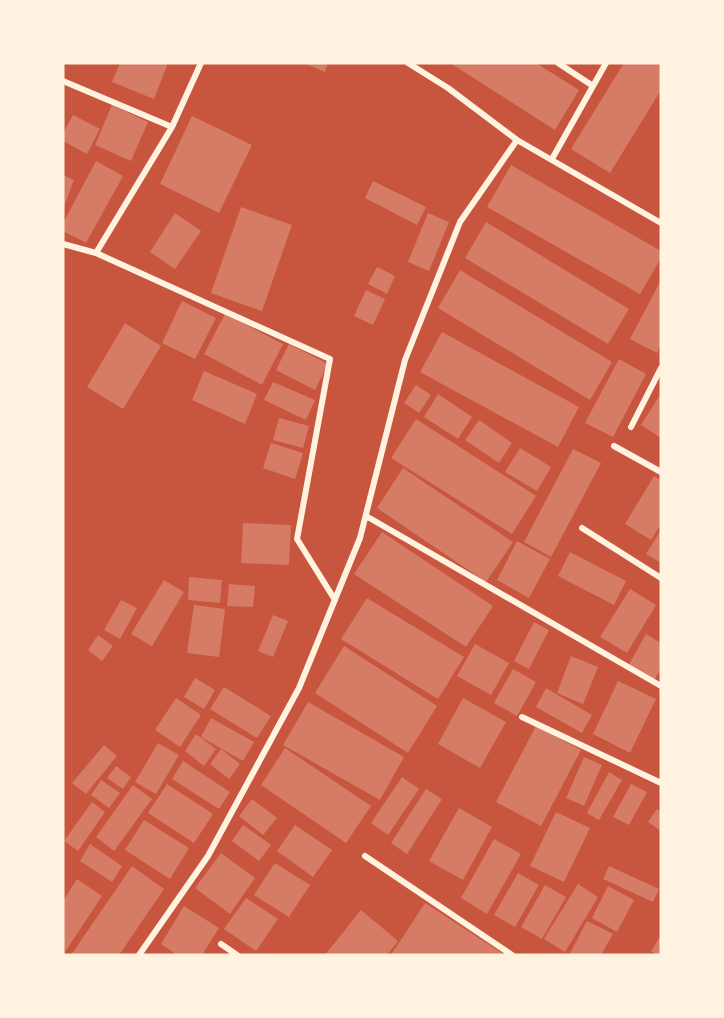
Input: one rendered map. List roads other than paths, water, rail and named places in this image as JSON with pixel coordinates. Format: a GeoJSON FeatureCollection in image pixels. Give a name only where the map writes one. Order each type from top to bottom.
{"type":"FeatureCollection","features":[{"type":"Feature","properties":{"kind":"street"},"geometry":{"type":"LineString","coordinates":[[96,253],[172,127],[201,63]]}},
{"type":"Feature","properties":{"kind":"street"},"geometry":{"type":"LineString","coordinates":[[408,63],[448,88],[517,140],[661,223]]}},
{"type":"Feature","properties":{"kind":"street"},"geometry":{"type":"LineString","coordinates":[[558,63],[593,86]]}},
{"type":"Feature","properties":{"kind":"street"},"geometry":{"type":"LineString","coordinates":[[552,159],[606,63]]}},
{"type":"Feature","properties":{"kind":"street"},"geometry":{"type":"LineString","coordinates":[[63,81],[172,127]]}},
{"type":"Feature","properties":{"kind":"street"},"geometry":{"type":"LineString","coordinates":[[139,955],[208,856],[299,688],[360,538],[405,360],[460,222],[517,140]]}},
{"type":"Feature","properties":{"kind":"street"},"geometry":{"type":"LineString","coordinates":[[63,244],[96,253],[330,359],[297,539],[335,600]]}},
{"type":"Feature","properties":{"kind":"street"},"geometry":{"type":"LineString","coordinates":[[632,427],[661,368]]}},
{"type":"Feature","properties":{"kind":"street"},"geometry":{"type":"LineString","coordinates":[[614,446],[661,472]]}},
{"type":"Feature","properties":{"kind":"street"},"geometry":{"type":"LineString","coordinates":[[366,516],[661,686]]}},
{"type":"Feature","properties":{"kind":"street"},"geometry":{"type":"LineString","coordinates":[[582,528],[661,578]]}},
{"type":"Feature","properties":{"kind":"street"},"geometry":{"type":"LineString","coordinates":[[522,717],[661,783]]}},
{"type":"Feature","properties":{"kind":"street"},"geometry":{"type":"LineString","coordinates":[[365,856],[512,955]]}},
{"type":"Feature","properties":{"kind":"street"},"geometry":{"type":"LineString","coordinates":[[221,944],[237,955]]}}]}
